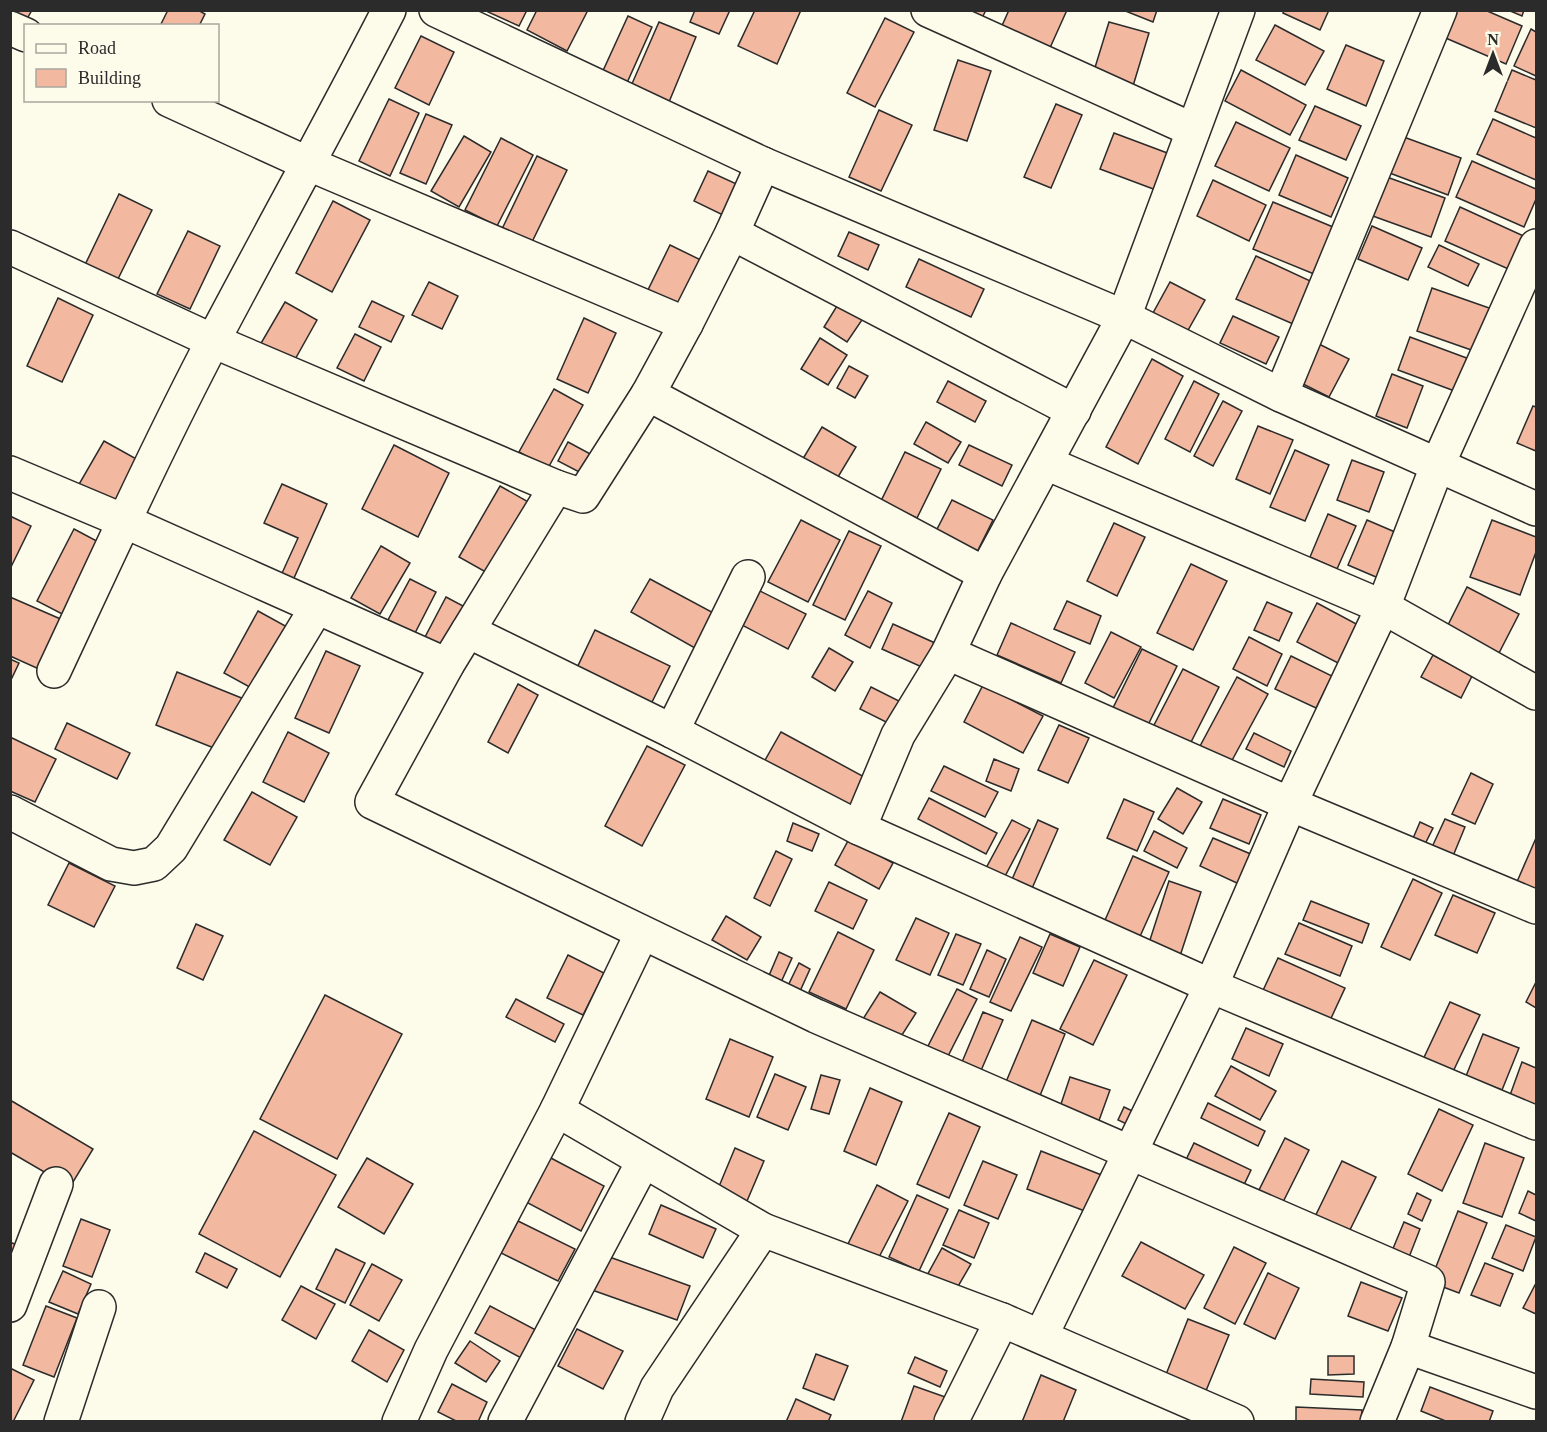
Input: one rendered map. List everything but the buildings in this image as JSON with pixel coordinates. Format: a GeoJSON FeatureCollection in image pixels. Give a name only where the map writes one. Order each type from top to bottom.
{"type":"FeatureCollection","features":[{"type":"Feature","properties":{"kind":"street"},"geometry":{"type":"LineString","coordinates":[[54,671],[124,521],[213,341],[389,10]]}},
{"type":"Feature","properties":{"kind":"street"},"geometry":{"type":"LineString","coordinates":[[436,10],[763,164],[1124,317],[1281,395],[1536,509]]}},
{"type":"Feature","properties":{"kind":"street"},"geometry":{"type":"LineString","coordinates":[[928,10],[1193,130]]}},
{"type":"Feature","properties":{"kind":"street"},"geometry":{"type":"LineString","coordinates":[[859,828],[898,735],[948,653],[985,574],[1124,317],[1239,10]]}},
{"type":"Feature","properties":{"kind":"street"},"geometry":{"type":"LineString","coordinates":[[1281,395],[1440,10]]}},
{"type":"Feature","properties":{"kind":"street"},"geometry":{"type":"LineString","coordinates":[[10,28],[24,34]]}},
{"type":"Feature","properties":{"kind":"street"},"geometry":{"type":"LineString","coordinates":[[173,102],[309,164],[686,324]]}},
{"type":"Feature","properties":{"kind":"street"},"geometry":{"type":"LineString","coordinates":[[10,247],[213,341],[556,487],[583,496],[648,394],[686,324],[732,233],[763,164]]}},
{"type":"Feature","properties":{"kind":"street"},"geometry":{"type":"LineString","coordinates":[[732,233],[1074,411]]}},
{"type":"Feature","properties":{"kind":"street"},"geometry":{"type":"LineString","coordinates":[[1041,1336],[1211,986],[1290,804],[1383,607],[1438,464],[1536,246]]}},
{"type":"Feature","properties":{"kind":"street"},"geometry":{"type":"LineString","coordinates":[[648,394],[985,574]]}},
{"type":"Feature","properties":{"kind":"street"},"geometry":{"type":"LineString","coordinates":[[1046,463],[1383,607],[1536,693]]}},
{"type":"Feature","properties":{"kind":"street"},"geometry":{"type":"LineString","coordinates":[[10,472],[447,664]]}},
{"type":"Feature","properties":{"kind":"street"},"geometry":{"type":"LineString","coordinates":[[556,487],[447,664],[372,802],[816,1016],[1428,1282],[1408,1347],[1377,1422]]}},
{"type":"Feature","properties":{"kind":"street"},"geometry":{"type":"LineString","coordinates":[[672,731],[748,577]]}},
{"type":"Feature","properties":{"kind":"street"},"geometry":{"type":"LineString","coordinates":[[10,812],[111,864],[134,868],[154,864],[171,848],[317,607]]}},
{"type":"Feature","properties":{"kind":"street"},"geometry":{"type":"LineString","coordinates":[[468,631],[672,731],[859,828],[1211,986],[1536,1123]]}},
{"type":"Feature","properties":{"kind":"street"},"geometry":{"type":"LineString","coordinates":[[948,653],[1290,804],[1536,907]]}},
{"type":"Feature","properties":{"kind":"street"},"geometry":{"type":"LineString","coordinates":[[399,1422],[431,1350],[556,1110],[642,933]]}},
{"type":"Feature","properties":{"kind":"street"},"geometry":{"type":"LineString","coordinates":[[556,1110],[763,1230],[1002,1320],[1237,1422]]}},
{"type":"Feature","properties":{"kind":"street"},"geometry":{"type":"LineString","coordinates":[[505,1422],[643,1162]]}},
{"type":"Feature","properties":{"kind":"street"},"geometry":{"type":"LineString","coordinates":[[10,1305],[56,1184]]}},
{"type":"Feature","properties":{"kind":"street"},"geometry":{"type":"LineString","coordinates":[[642,1422],[657,1388],[763,1230]]}},
{"type":"Feature","properties":{"kind":"street"},"geometry":{"type":"LineString","coordinates":[[61,1422],[99,1307]]}},
{"type":"Feature","properties":{"kind":"street"},"geometry":{"type":"LineString","coordinates":[[951,1422],[1002,1320]]}},
{"type":"Feature","properties":{"kind":"street"},"geometry":{"type":"LineString","coordinates":[[1408,1347],[1534,1383]]}}]}
